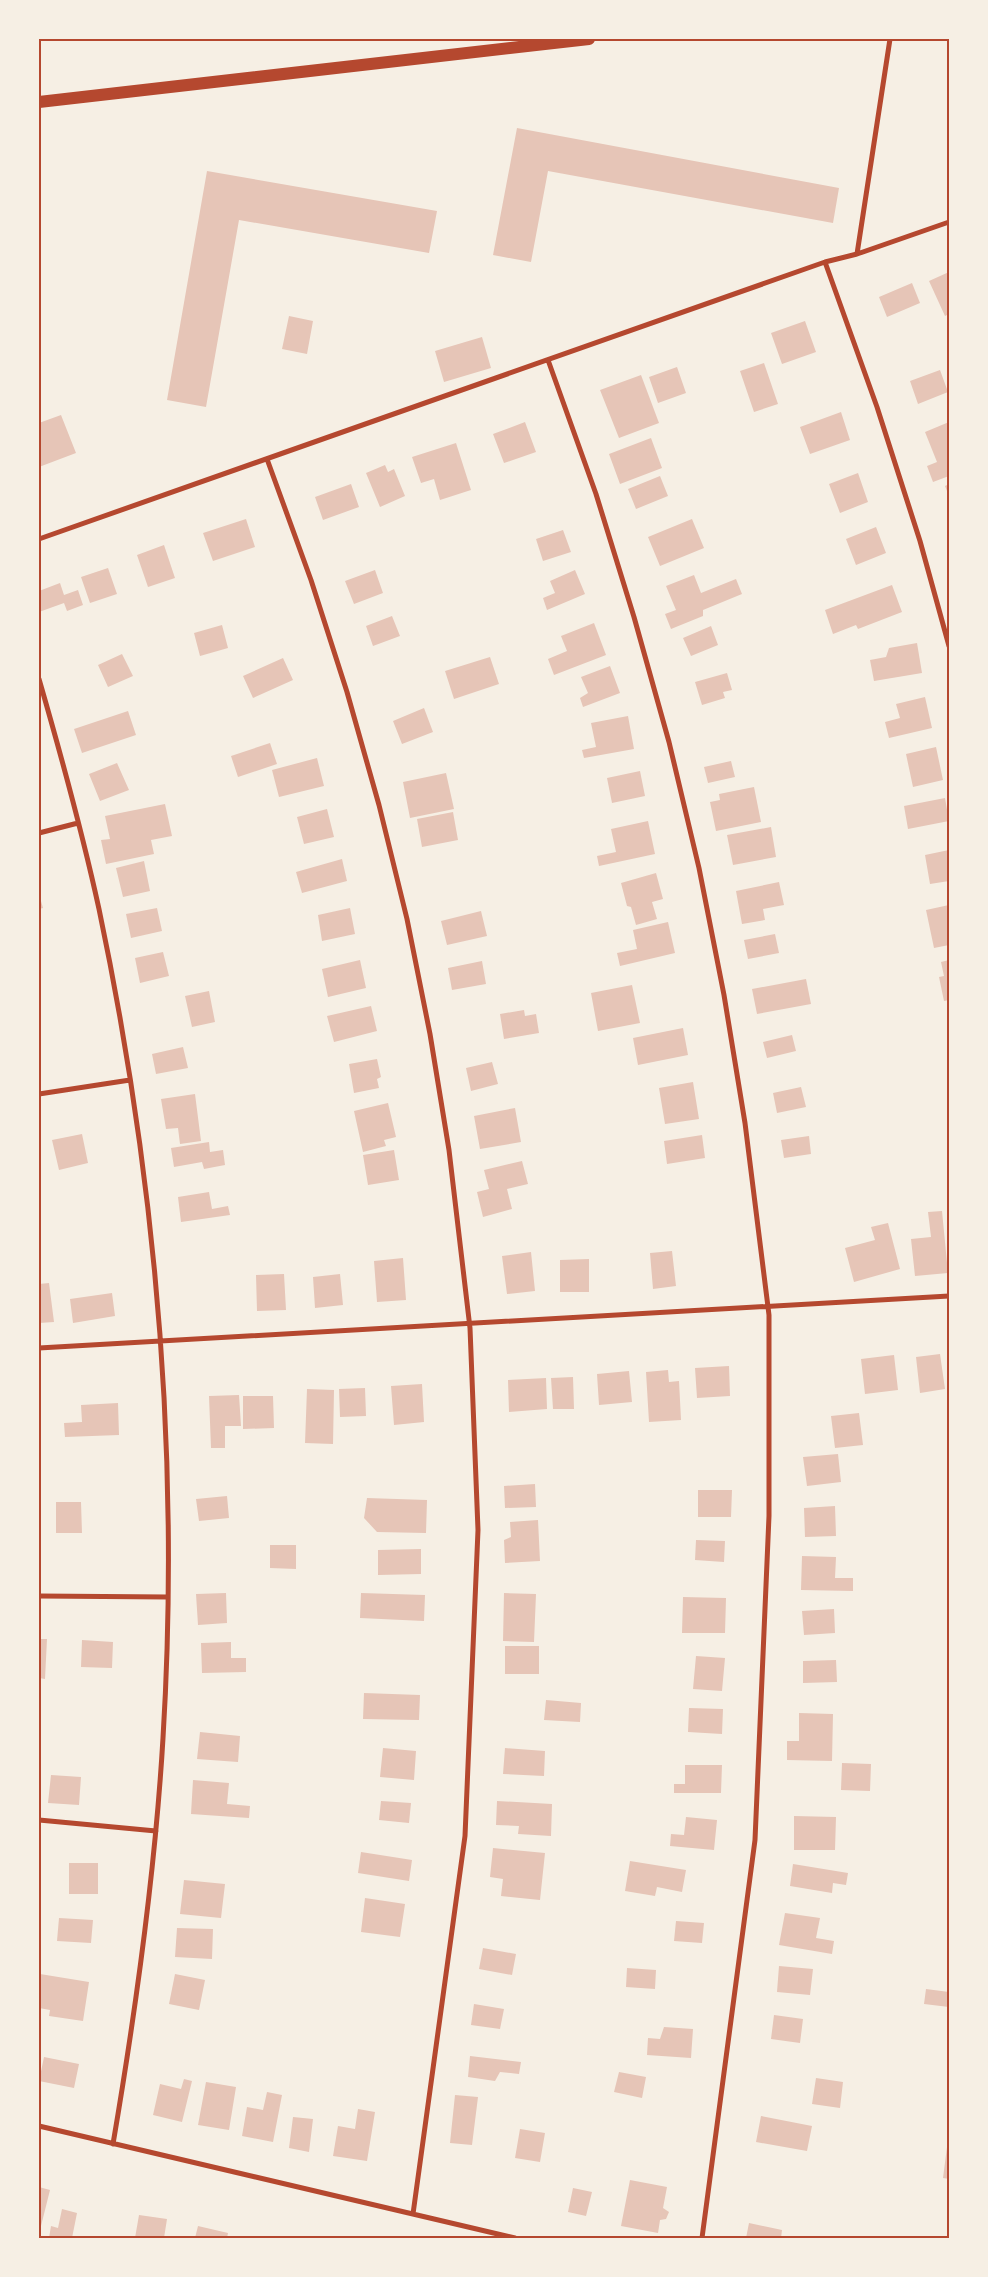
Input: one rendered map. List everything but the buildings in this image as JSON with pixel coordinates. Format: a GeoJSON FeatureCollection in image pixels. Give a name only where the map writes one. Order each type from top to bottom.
{"type":"FeatureCollection","features":[{"type":"Feature","properties":{"kind":"main road"},"geometry":{"type":"LineString","coordinates":[[39,102],[589,39]]}},
{"type":"Feature","properties":{"kind":"street"},"geometry":{"type":"LineString","coordinates":[[857,254],[890,39]]}},
{"type":"Feature","properties":{"kind":"street"},"geometry":{"type":"LineString","coordinates":[[39,539],[825,262],[857,254],[949,222]]}},
{"type":"Feature","properties":{"kind":"street"},"geometry":{"type":"LineString","coordinates":[[825,262],[877,406],[920,541],[949,646]]}},
{"type":"Feature","properties":{"kind":"street"},"geometry":{"type":"LineString","coordinates":[[548,360],[596,494],[634,617],[669,742],[696,859],[724,995],[745,1123],[768,1306],[769,1516],[755,1840],[702,2238]]}},
{"type":"Feature","properties":{"kind":"street"},"geometry":{"type":"LineString","coordinates":[[267,459],[311,580],[347,692],[379,805],[407,919],[430,1034],[449,1150],[470,1323],[478,1530],[465,1836],[413,2214]]}},
{"type":"Feature","properties":{"kind":"street"},"geometry":{"type":"LineString","coordinates":[[39,678],[99,908],[130,1080],[145,1181],[160,1341],[167,1458],[168,1597],[164,1736],[156,1831],[135,2013],[113,2144]]}},
{"type":"Feature","properties":{"kind":"street"},"geometry":{"type":"LineString","coordinates":[[39,833],[78,823]]}},
{"type":"Feature","properties":{"kind":"street"},"geometry":{"type":"LineString","coordinates":[[39,1094],[130,1080]]}},
{"type":"Feature","properties":{"kind":"street"},"geometry":{"type":"LineString","coordinates":[[39,1348],[949,1296]]}},
{"type":"Feature","properties":{"kind":"street"},"geometry":{"type":"LineString","coordinates":[[39,1596],[168,1597]]}},
{"type":"Feature","properties":{"kind":"street"},"geometry":{"type":"LineString","coordinates":[[39,1820],[156,1831]]}},
{"type":"Feature","properties":{"kind":"street"},"geometry":{"type":"LineString","coordinates":[[39,2126],[515,2238]]}}]}
